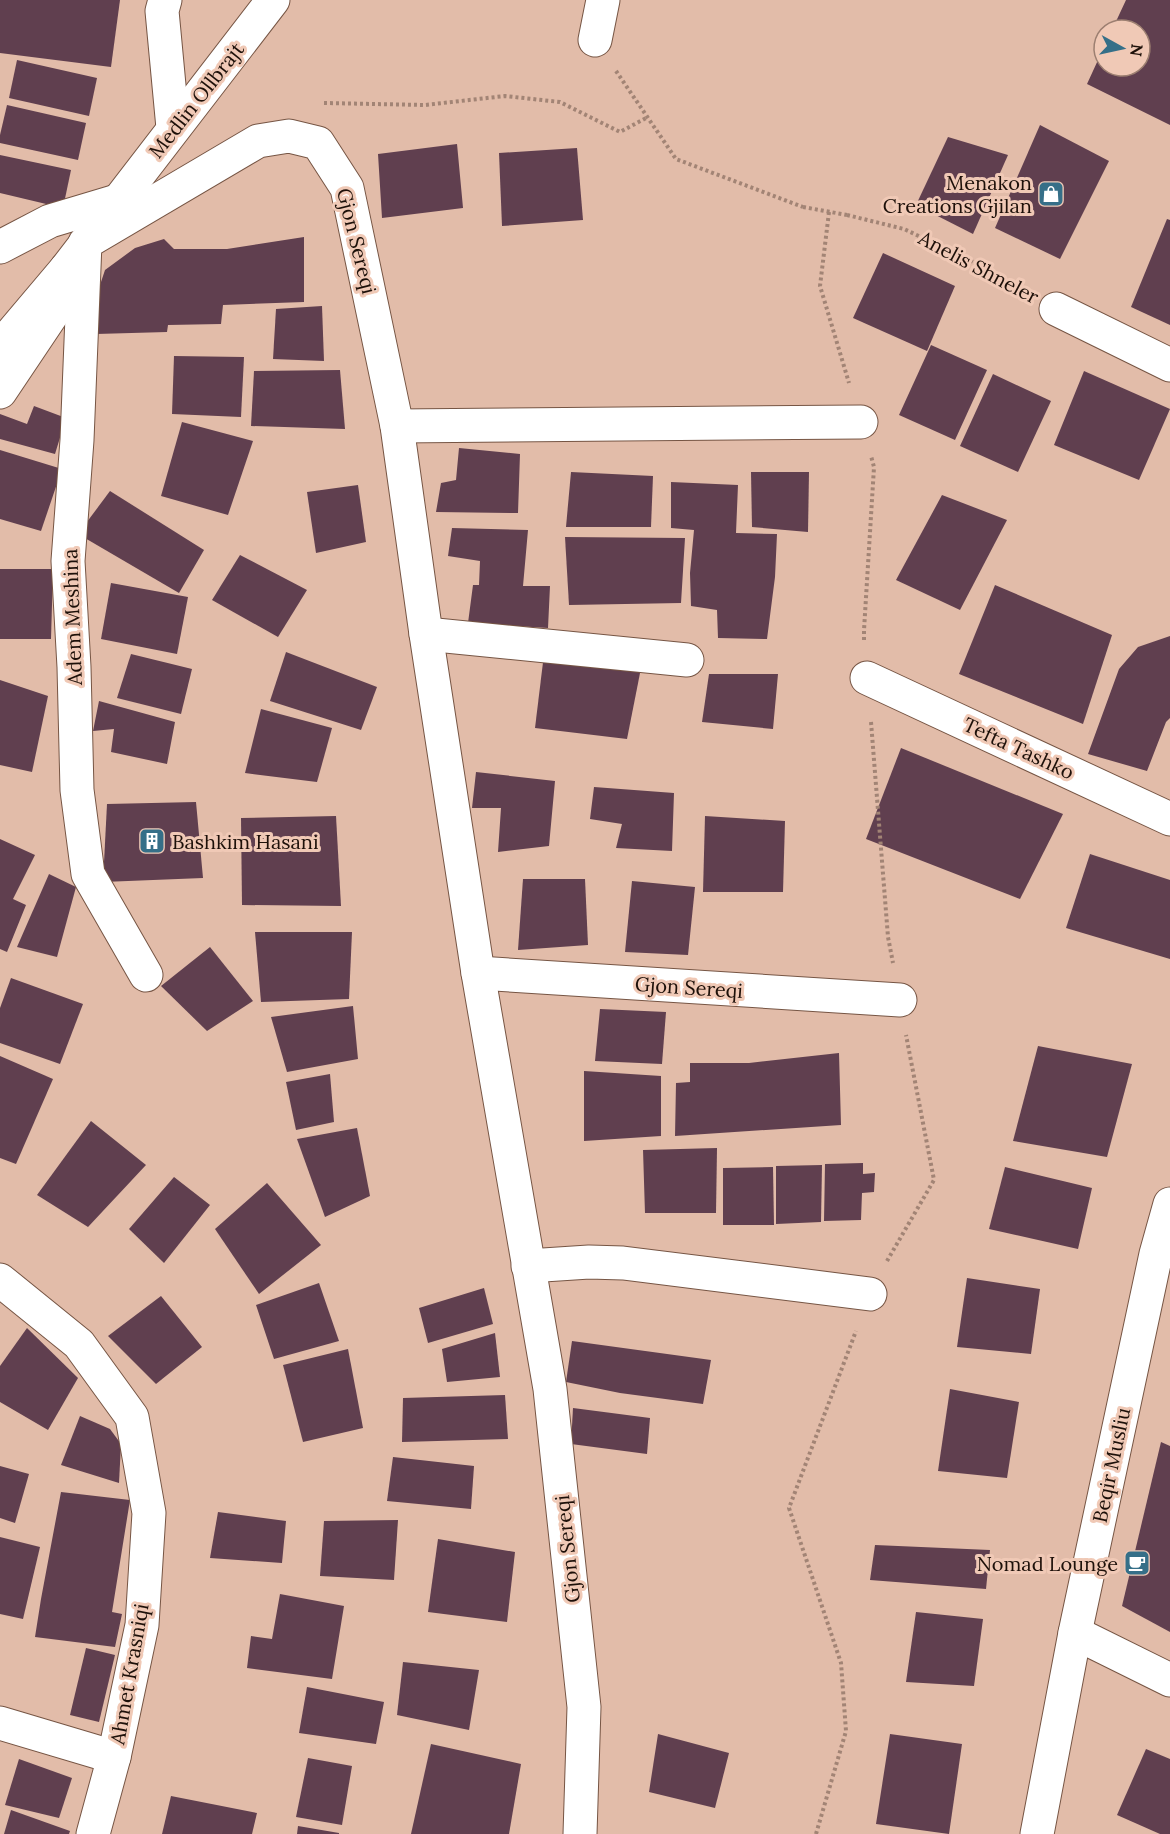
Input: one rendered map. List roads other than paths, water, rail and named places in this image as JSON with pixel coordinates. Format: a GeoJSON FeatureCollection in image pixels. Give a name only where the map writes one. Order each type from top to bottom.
{"type":"FeatureCollection","features":[{"type":"Feature","properties":{"kind":"street"},"geometry":{"type":"LineString","coordinates":[[165,0],[162,11],[173,128]]}},
{"type":"Feature","properties":{"kind":"street","name":"Medlin Ollbrajt"},"geometry":{"type":"LineString","coordinates":[[0,347],[120,200],[273,0]]}},
{"type":"Feature","properties":{"kind":"street"},"geometry":{"type":"LineString","coordinates":[[595,40],[603,0]]}},
{"type":"Feature","properties":{"kind":"street","name":"Gjon Sereqi"},"geometry":{"type":"LineString","coordinates":[[75,256],[258,141],[289,136],[318,143],[347,188],[397,426],[478,973],[550,1389],[584,1707],[580,1834]]}},
{"type":"Feature","properties":{"kind":"street"},"geometry":{"type":"LineString","coordinates":[[0,247],[50,221],[120,200]]}},
{"type":"Feature","properties":{"kind":"street"},"geometry":{"type":"LineString","coordinates":[[0,392],[61,301],[75,256]]}},
{"type":"Feature","properties":{"kind":"street","name":"Adem Meshina"},"geometry":{"type":"LineString","coordinates":[[75,256],[76,440],[68,561],[75,667],[76,790],[88,874],[147,975]]}},
{"type":"Feature","properties":{"kind":"street","name":"Anelis Shneler"},"geometry":{"type":"LineString","coordinates":[[1056,309],[1170,365]]}},
{"type":"Feature","properties":{"kind":"street"},"geometry":{"type":"LineString","coordinates":[[397,426],[861,422]]}},
{"type":"Feature","properties":{"kind":"street"},"geometry":{"type":"LineString","coordinates":[[426,634],[687,660]]}},
{"type":"Feature","properties":{"kind":"street","name":"Tefta Tashko"},"geometry":{"type":"LineString","coordinates":[[867,678],[1170,819]]}},
{"type":"Feature","properties":{"kind":"street","name":"Gjon Sereqi"},"geometry":{"type":"LineString","coordinates":[[478,973],[900,1000]]}},
{"type":"Feature","properties":{"kind":"street","name":"Beqir Musliu"},"geometry":{"type":"LineString","coordinates":[[1037,1834],[1076,1633],[1163,1258],[1170,1204]]}},
{"type":"Feature","properties":{"kind":"street"},"geometry":{"type":"LineString","coordinates":[[528,1266],[578,1262],[623,1263],[870,1294]]}},
{"type":"Feature","properties":{"kind":"street","name":"Ahmet Krasniqi"},"geometry":{"type":"LineString","coordinates":[[0,1280],[79,1344],[132,1417],[149,1513],[142,1625],[114,1757],[93,1834]]}},
{"type":"Feature","properties":{"kind":"street"},"geometry":{"type":"LineString","coordinates":[[1076,1633],[1170,1680]]}},
{"type":"Feature","properties":{"kind":"street"},"geometry":{"type":"LineString","coordinates":[[0,1724],[114,1757]]}},
{"type":"Feature","properties":{"kind":"place","name":"Menakon Creations Gjilan"},"geometry":{"type":"Point","coordinates":[1051,194]}},
{"type":"Feature","properties":{"kind":"place","name":"Bashkim Hasani"},"geometry":{"type":"Point","coordinates":[152,841]}},
{"type":"Feature","properties":{"kind":"place","name":"Nomad Lounge"},"geometry":{"type":"Point","coordinates":[1137,1563]}}]}
